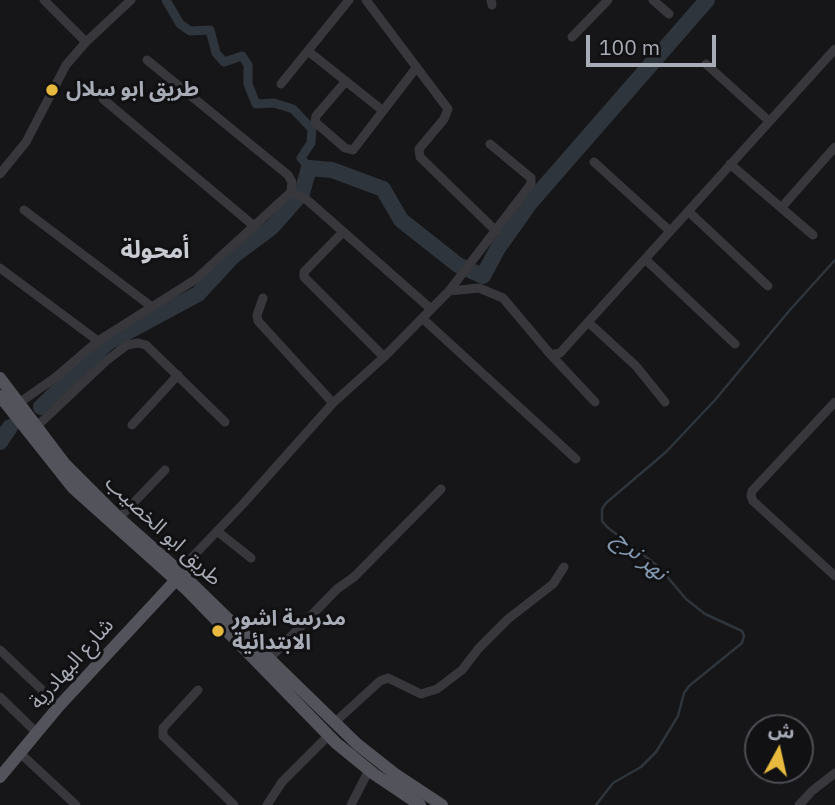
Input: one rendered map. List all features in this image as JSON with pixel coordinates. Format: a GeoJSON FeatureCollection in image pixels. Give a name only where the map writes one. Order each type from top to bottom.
{"type":"FeatureCollection","features":[{"type":"Feature","properties":{"kind":"main road","name":"طريق ابو الخصيب"},"geometry":{"type":"LineString","coordinates":[[0,378],[35,428],[65,464],[178,575],[269,659],[317,716]]}},
{"type":"Feature","properties":{"kind":"main road","name":"طريق ابو الخصيب"},"geometry":{"type":"LineString","coordinates":[[0,396],[73,488],[178,575],[261,664],[317,716],[369,770],[421,805]]}},
{"type":"Feature","properties":{"kind":"main road","name":"شارع البهادرية"},"geometry":{"type":"LineString","coordinates":[[0,777],[36,732],[178,575]]}},
{"type":"Feature","properties":{"kind":"main road","name":"طريق ابو الخصيب"},"geometry":{"type":"LineString","coordinates":[[331,730],[442,805]]}},
{"type":"Feature","properties":{"kind":"street"},"geometry":{"type":"LineString","coordinates":[[44,0],[86,42]]}},
{"type":"Feature","properties":{"kind":"street"},"geometry":{"type":"LineString","coordinates":[[0,174],[26,142],[66,65],[86,42],[131,0]]}},
{"type":"Feature","properties":{"kind":"street"},"geometry":{"type":"LineString","coordinates":[[281,84],[349,0]]}},
{"type":"Feature","properties":{"kind":"street"},"geometry":{"type":"LineString","coordinates":[[366,0],[448,109],[444,120],[419,149],[420,157],[496,231]]}},
{"type":"Feature","properties":{"kind":"street"},"geometry":{"type":"LineString","coordinates":[[572,37],[608,0]]}},
{"type":"Feature","properties":{"kind":"street"},"geometry":{"type":"LineString","coordinates":[[653,0],[669,14]]}},
{"type":"Feature","properties":{"kind":"street"},"geometry":{"type":"LineString","coordinates":[[551,355],[560,353],[769,121],[832,61],[835,49]]}},
{"type":"Feature","properties":{"kind":"street"},"geometry":{"type":"LineString","coordinates":[[308,51],[383,110]]}},
{"type":"Feature","properties":{"kind":"street"},"geometry":{"type":"LineString","coordinates":[[147,60],[288,175],[294,193]]}},
{"type":"Feature","properties":{"kind":"street"},"geometry":{"type":"LineString","coordinates":[[706,64],[769,121]]}},
{"type":"Feature","properties":{"kind":"street"},"geometry":{"type":"LineString","coordinates":[[346,81],[316,116],[315,122],[345,148],[353,150],[416,68]]}},
{"type":"Feature","properties":{"kind":"street"},"geometry":{"type":"LineString","coordinates":[[103,99],[254,226]]}},
{"type":"Feature","properties":{"kind":"street"},"geometry":{"type":"LineString","coordinates":[[178,575],[333,403],[384,357],[453,287],[531,184],[531,178],[490,144]]}},
{"type":"Feature","properties":{"kind":"street"},"geometry":{"type":"LineString","coordinates":[[781,208],[835,147]]}},
{"type":"Feature","properties":{"kind":"street"},"geometry":{"type":"LineString","coordinates":[[594,162],[670,231]]}},
{"type":"Feature","properties":{"kind":"street"},"geometry":{"type":"LineString","coordinates":[[730,164],[813,235]]}},
{"type":"Feature","properties":{"kind":"street"},"geometry":{"type":"LineString","coordinates":[[294,193],[306,199],[430,309]]}},
{"type":"Feature","properties":{"kind":"street"},"geometry":{"type":"LineString","coordinates":[[19,403],[56,377],[98,341],[196,279],[294,193]]}},
{"type":"Feature","properties":{"kind":"street"},"geometry":{"type":"LineString","coordinates":[[23,210],[152,307]]}},
{"type":"Feature","properties":{"kind":"street"},"geometry":{"type":"LineString","coordinates":[[688,211],[768,286]]}},
{"type":"Feature","properties":{"kind":"street"},"geometry":{"type":"LineString","coordinates":[[343,232],[304,272],[304,277],[384,357]]}},
{"type":"Feature","properties":{"kind":"street"},"geometry":{"type":"LineString","coordinates":[[645,259],[735,344]]}},
{"type":"Feature","properties":{"kind":"street"},"geometry":{"type":"LineString","coordinates":[[0,268],[98,341]]}},
{"type":"Feature","properties":{"kind":"street"},"geometry":{"type":"LineString","coordinates":[[453,287],[479,288],[503,298],[595,402]]}},
{"type":"Feature","properties":{"kind":"street"},"geometry":{"type":"LineString","coordinates":[[263,298],[257,315],[258,321],[333,403]]}},
{"type":"Feature","properties":{"kind":"street"},"geometry":{"type":"LineString","coordinates":[[422,318],[576,458]]}},
{"type":"Feature","properties":{"kind":"street"},"geometry":{"type":"LineString","coordinates":[[588,322],[636,366],[665,402]]}},
{"type":"Feature","properties":{"kind":"street"},"geometry":{"type":"LineString","coordinates":[[35,428],[106,361],[127,345],[146,345],[225,422]]}},
{"type":"Feature","properties":{"kind":"street"},"geometry":{"type":"LineString","coordinates":[[132,425],[178,374]]}},
{"type":"Feature","properties":{"kind":"street"},"geometry":{"type":"LineString","coordinates":[[835,402],[752,491],[751,496],[753,501],[835,576]]}},
{"type":"Feature","properties":{"kind":"street"},"geometry":{"type":"LineString","coordinates":[[119,518],[165,470]]}},
{"type":"Feature","properties":{"kind":"street"},"geometry":{"type":"LineString","coordinates":[[269,659],[441,489]]}},
{"type":"Feature","properties":{"kind":"street"},"geometry":{"type":"LineString","coordinates":[[217,531],[251,558]]}},
{"type":"Feature","properties":{"kind":"street"},"geometry":{"type":"LineString","coordinates":[[267,805],[282,782],[380,681],[388,678],[421,694],[437,689],[462,670],[479,648],[508,619],[552,584],[564,567]]}},
{"type":"Feature","properties":{"kind":"street"},"geometry":{"type":"LineString","coordinates":[[0,650],[59,706]]}},
{"type":"Feature","properties":{"kind":"street"},"geometry":{"type":"LineString","coordinates":[[198,690],[163,728],[163,736],[234,805]]}},
{"type":"Feature","properties":{"kind":"street"},"geometry":{"type":"LineString","coordinates":[[0,697],[36,732]]}},
{"type":"Feature","properties":{"kind":"street"},"geometry":{"type":"LineString","coordinates":[[20,753],[76,805]]}},
{"type":"Feature","properties":{"kind":"street"},"geometry":{"type":"LineString","coordinates":[[357,803],[369,770]]}},
{"type":"Feature","properties":{"kind":"street"},"geometry":{"type":"LineString","coordinates":[[799,805],[835,773]]}},
{"type":"Feature","properties":{"kind":"waterway"},"geometry":{"type":"LineString","coordinates":[[166,0],[180,24],[190,31],[210,30],[216,53],[224,62],[242,56],[248,65],[248,84],[256,104],[274,103],[293,109],[312,129],[311,143],[301,158],[309,168]]}},
{"type":"Feature","properties":{"kind":"waterway"},"geometry":{"type":"LineString","coordinates":[[41,407],[107,343],[198,294],[233,256],[272,227],[302,193],[309,168],[332,170],[383,189],[401,220],[458,265],[483,276],[498,248],[530,203],[707,0]]}},
{"type":"Feature","properties":{"kind":"waterway","name":"نهر نرج"},"geometry":{"type":"LineString","coordinates":[[596,805],[613,783],[641,767],[656,752],[678,716],[684,693],[689,686],[742,643],[744,636],[742,631],[705,614],[686,599],[659,567],[607,527],[602,521],[602,509],[666,452],[715,400],[835,260]]}},
{"type":"Feature","properties":{"kind":"waterway"},"geometry":{"type":"LineString","coordinates":[[0,442],[10,427]]}},
{"type":"Feature","properties":{"kind":"place","name":"طريق ابو سلال"},"geometry":{"type":"Point","coordinates":[52,90]}},
{"type":"Feature","properties":{"kind":"place","name":"مدرسة اشور الابتدائية"},"geometry":{"type":"Point","coordinates":[218,631]}},
{"type":"Feature","properties":{"kind":"district","name":"أمحولة"},"geometry":{"type":"Point","coordinates":[155,251]}}]}
